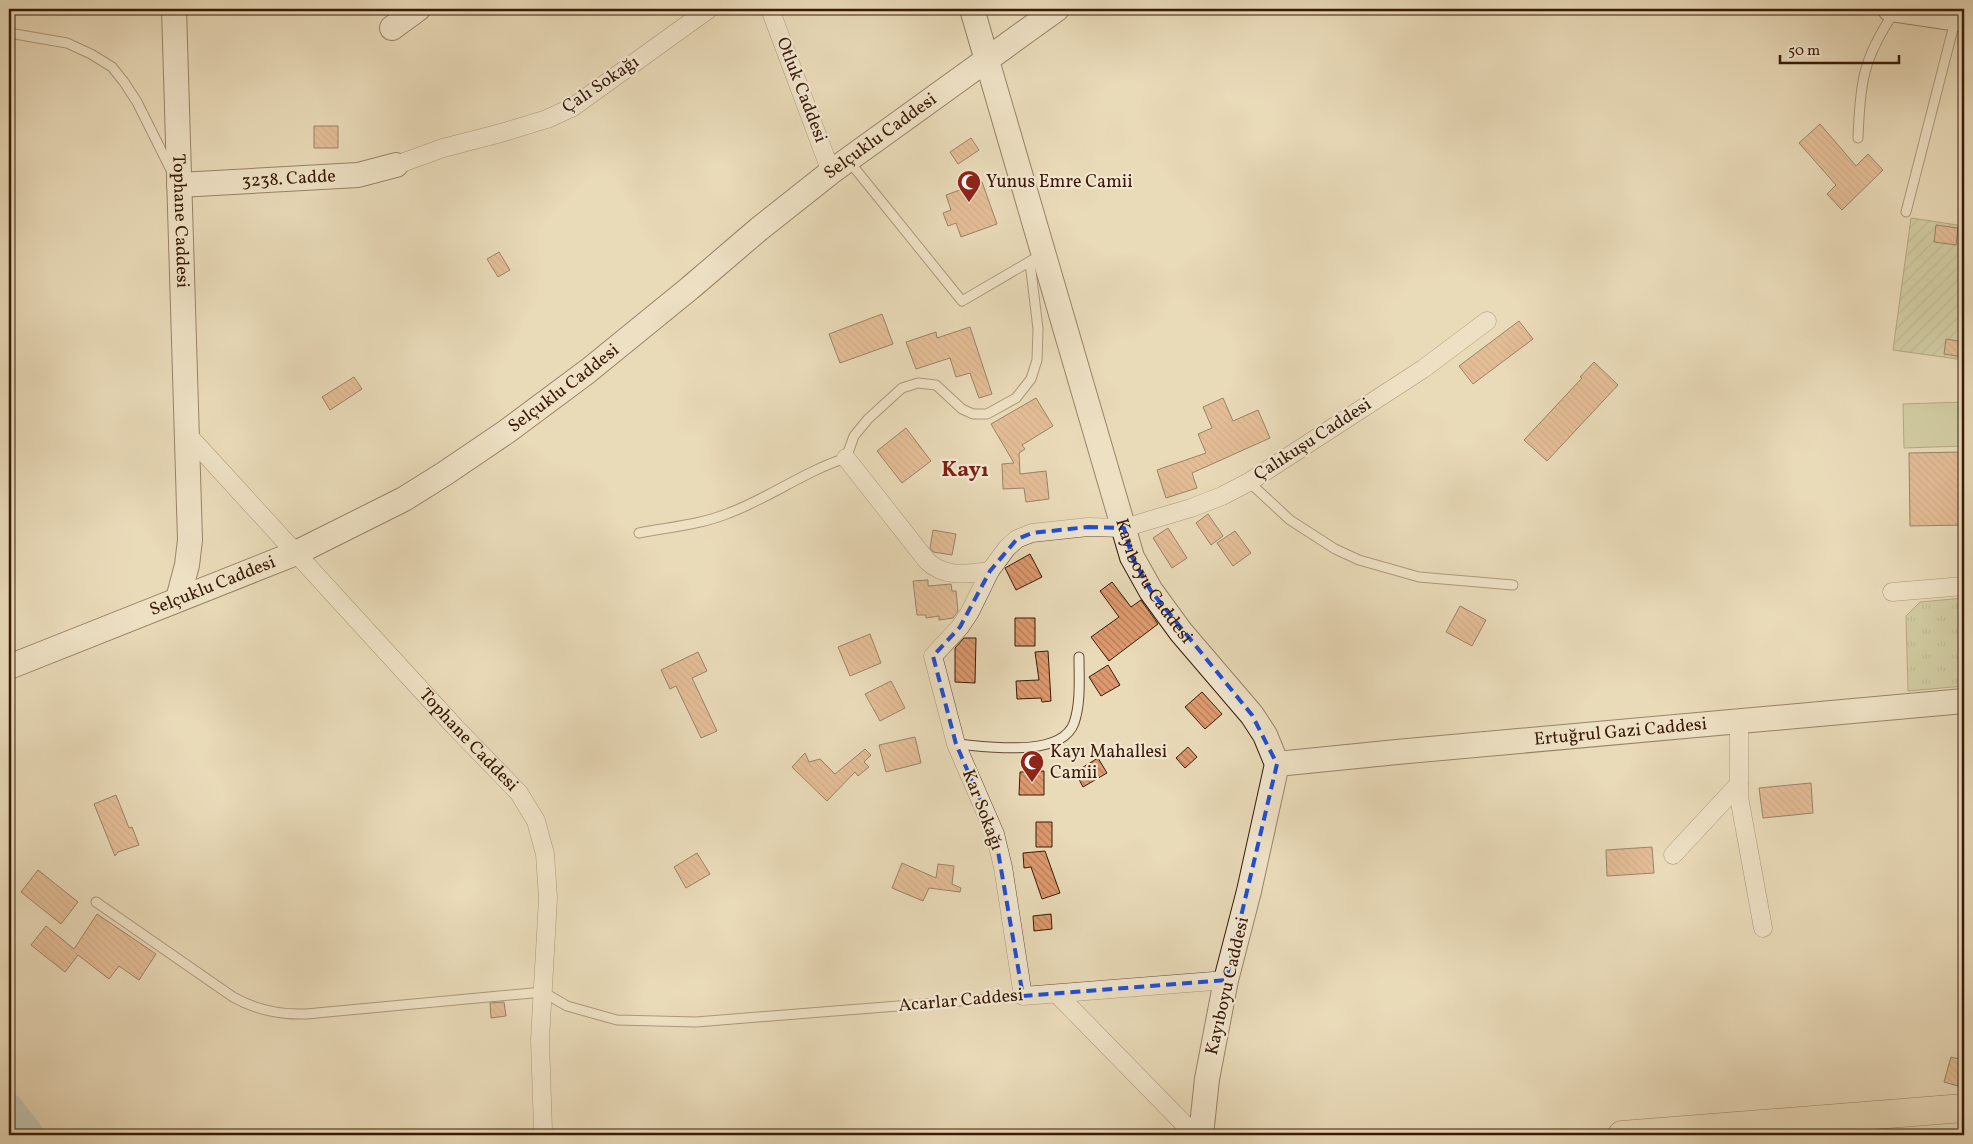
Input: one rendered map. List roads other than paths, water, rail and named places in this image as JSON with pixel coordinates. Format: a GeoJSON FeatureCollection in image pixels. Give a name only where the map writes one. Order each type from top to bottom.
{"type":"FeatureCollection","features":[{"type":"Feature","properties":{"kind":"highway"},"geometry":{"type":"LineString","coordinates":[[1622,1135],[1964,1108]]}},
{"type":"Feature","properties":{"kind":"street","name":"Tophane Caddesi"},"geometry":{"type":"LineString","coordinates":[[174,9],[190,540],[187,565],[178,599]]}},
{"type":"Feature","properties":{"kind":"street"},"geometry":{"type":"LineString","coordinates":[[392,28],[418,9]]}},
{"type":"Feature","properties":{"kind":"street","name":"Çalı Sokağı"},"geometry":{"type":"LineString","coordinates":[[396,165],[443,148],[501,133],[547,118],[573,107],[709,9]]}},
{"type":"Feature","properties":{"kind":"street","name":"Otluk Caddesi"},"geometry":{"type":"LineString","coordinates":[[770,9],[840,166]]}},
{"type":"Feature","properties":{"kind":"street","name":"Kayıboyu Caddesi"},"geometry":{"type":"LineString","coordinates":[[972,9],[987,59],[1037,258],[1132,557],[1151,591],[1181,632],[1252,715],[1265,735],[1277,764],[1249,891],[1226,980],[1207,1079],[1201,1135]]}},
{"type":"Feature","properties":{"kind":"street","name":"Selçuklu Caddesi"},"geometry":{"type":"LineString","coordinates":[[9,667],[296,552],[404,499],[444,474],[506,432],[588,371],[690,288],[759,228],[840,166],[1057,9]]}},
{"type":"Feature","properties":{"kind":"street"},"geometry":{"type":"LineString","coordinates":[[1894,9],[1960,19]]}},
{"type":"Feature","properties":{"kind":"street","name":"3238. Cadde"},"geometry":{"type":"LineString","coordinates":[[179,185],[358,175],[396,165]]}},
{"type":"Feature","properties":{"kind":"street","name":"Çalıkuşu Caddesi"},"geometry":{"type":"LineString","coordinates":[[933,656],[960,627],[970,612],[990,571],[1007,548],[1017,539],[1032,533],[1088,526],[1124,528],[1191,508],[1222,496],[1249,482],[1423,369],[1487,322]]}},
{"type":"Feature","properties":{"kind":"street","name":"Tophane Caddesi"},"geometry":{"type":"LineString","coordinates":[[187,434],[454,727],[519,793],[536,821],[545,854],[548,898],[540,1040],[543,1130]]}},
{"type":"Feature","properties":{"kind":"street"},"geometry":{"type":"LineString","coordinates":[[846,458],[935,568],[962,575],[990,571]]}},
{"type":"Feature","properties":{"kind":"street"},"geometry":{"type":"LineString","coordinates":[[1892,592],[1964,586]]}},
{"type":"Feature","properties":{"kind":"street","name":"Kar Sokağı"},"geometry":{"type":"LineString","coordinates":[[933,656],[956,744],[995,834],[1023,996]]}},
{"type":"Feature","properties":{"kind":"street","name":"Ertuğrul Gazi Caddesi"},"geometry":{"type":"LineString","coordinates":[[1277,764],[1964,702]]}},
{"type":"Feature","properties":{"kind":"street"},"geometry":{"type":"LineString","coordinates":[[1739,722],[1738,797],[1763,928]]}},
{"type":"Feature","properties":{"kind":"street"},"geometry":{"type":"LineString","coordinates":[[1673,856],[1739,784]]}},
{"type":"Feature","properties":{"kind":"street","name":"Acarlar Caddesi"},"geometry":{"type":"LineString","coordinates":[[1023,996],[1226,980]]}},
{"type":"Feature","properties":{"kind":"street"},"geometry":{"type":"LineString","coordinates":[[1057,994],[1194,1135]]}},
{"type":"Feature","properties":{"kind":"lane"},"geometry":{"type":"LineString","coordinates":[[1858,138],[1860,97],[1870,53],[1894,9]]}},
{"type":"Feature","properties":{"kind":"lane"},"geometry":{"type":"LineString","coordinates":[[1906,212],[1960,19]]}},
{"type":"Feature","properties":{"kind":"lane"},"geometry":{"type":"LineString","coordinates":[[9,33],[67,44],[91,54],[112,67],[136,102],[179,185]]}},
{"type":"Feature","properties":{"kind":"lane"},"geometry":{"type":"LineString","coordinates":[[640,532],[706,521],[730,513],[828,464],[846,458],[854,436],[868,419],[902,388],[918,383],[936,385],[962,409],[973,414],[987,414],[1016,398],[1031,379],[1037,360],[1037,258],[962,301],[840,166]]}},
{"type":"Feature","properties":{"kind":"lane"},"geometry":{"type":"LineString","coordinates":[[1249,482],[1290,520],[1327,544],[1359,560],[1419,577],[1513,585]]}},
{"type":"Feature","properties":{"kind":"lane"},"geometry":{"type":"LineString","coordinates":[[956,744],[1027,748],[1049,744],[1063,738],[1074,725],[1077,711],[1079,657]]}},
{"type":"Feature","properties":{"kind":"lane"},"geometry":{"type":"LineString","coordinates":[[96,902],[233,997],[266,1011],[293,1015],[543,992]]}},
{"type":"Feature","properties":{"kind":"lane","name":"Acarlar Caddesi"},"geometry":{"type":"LineString","coordinates":[[543,992],[567,1006],[617,1020],[696,1022],[1023,996]]}},
{"type":"Feature","properties":{"kind":"waterway"},"geometry":{"type":"LineString","coordinates":[[9,1108],[30,1135]]}},
{"type":"Feature","properties":{"kind":"place","name":"Yunus Emre Camii"},"geometry":{"type":"Point","coordinates":[969,203]}},
{"type":"Feature","properties":{"kind":"place","name":"Kayı Mahallesi Camii"},"geometry":{"type":"Point","coordinates":[1032,783]}},
{"type":"Feature","properties":{"kind":"district","name":"Kayı"},"geometry":{"type":"Point","coordinates":[965,470]}}]}
